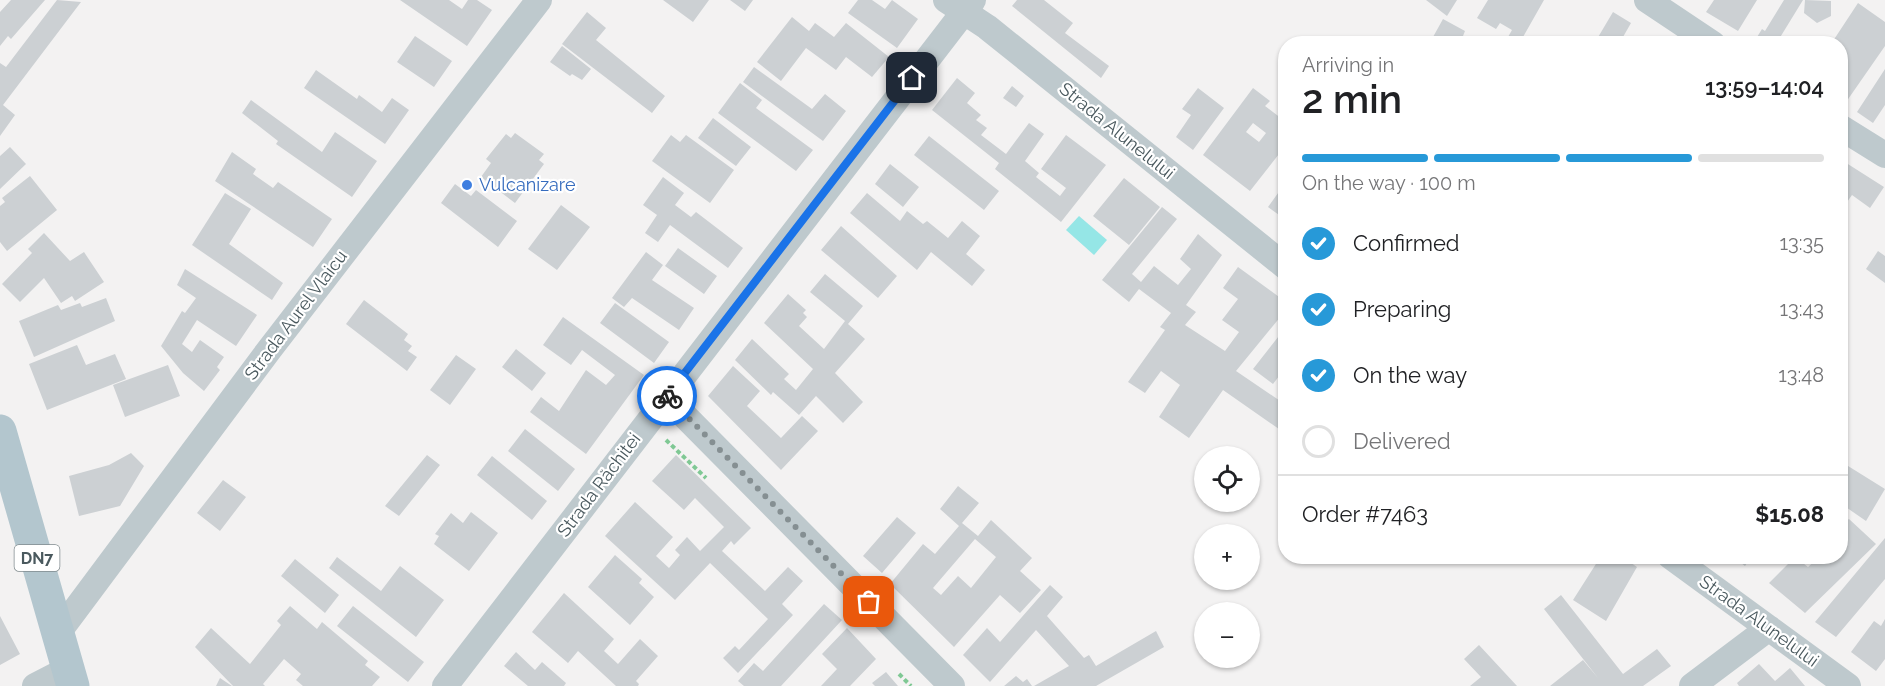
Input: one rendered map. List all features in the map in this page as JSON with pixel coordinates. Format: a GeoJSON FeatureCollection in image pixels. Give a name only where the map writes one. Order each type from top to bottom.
{"type":"FeatureCollection","features":[{"type":"Feature","properties":{"kind":"main road","name":"DN7"},"geometry":{"type":"LineString","coordinates":[[0,430],[70,677]]}},
{"type":"Feature","properties":{"kind":"street","name":"Strada Aurel Vlaicu"},"geometry":{"type":"LineString","coordinates":[[58,633],[268,350],[538,0]]}},
{"type":"Feature","properties":{"kind":"street"},"geometry":{"type":"LineString","coordinates":[[1647,0],[1701,36]]}},
{"type":"Feature","properties":{"kind":"street","name":"Strada Alunelului"},"geometry":{"type":"LineString","coordinates":[[961,3],[1278,261]]}},
{"type":"Feature","properties":{"kind":"street","name":"Strada Răchitei"},"geometry":{"type":"LineString","coordinates":[[445,686],[666,397],[961,3]]}},
{"type":"Feature","properties":{"kind":"street"},"geometry":{"type":"LineString","coordinates":[[1848,132],[1885,154]]}},
{"type":"Feature","properties":{"kind":"street"},"geometry":{"type":"LineString","coordinates":[[666,397],[952,686]]}},
{"type":"Feature","properties":{"kind":"street","name":"Strada Alunelului"},"geometry":{"type":"LineString","coordinates":[[1681,564],[1848,686]]}},
{"type":"Feature","properties":{"kind":"street"},"geometry":{"type":"LineString","coordinates":[[1692,686],[1769,628]]}},
{"type":"Feature","properties":{"kind":"street"},"geometry":{"type":"LineString","coordinates":[[35,686],[70,677]]}},
{"type":"Feature","properties":{"kind":"water"},"geometry":{"type":"Polygon","coordinates":[[[1079,216],[1107,240],[1094,255],[1066,230],[1079,216]]]}},
{"type":"Feature","properties":{"kind":"building"},"geometry":{"type":"Polygon","coordinates":[[[11,0],[45,0],[11,39],[8,36],[0,46],[0,12],[11,0]]]}},
{"type":"Feature","properties":{"kind":"building"},"geometry":{"type":"Polygon","coordinates":[[[57,0],[81,2],[3,105],[15,115],[0,136],[0,63],[6,67],[57,0]]]}},
{"type":"Feature","properties":{"kind":"building"},"geometry":{"type":"Polygon","coordinates":[[[400,0],[449,0],[462,9],[468,0],[477,0],[492,10],[467,46],[400,0]]]}},
{"type":"Feature","properties":{"kind":"building"},"geometry":{"type":"Polygon","coordinates":[[[663,0],[709,0],[693,22],[663,0]]]}},
{"type":"Feature","properties":{"kind":"building"},"geometry":{"type":"Polygon","coordinates":[[[730,0],[753,0],[745,11],[730,0]]]}},
{"type":"Feature","properties":{"kind":"building"},"geometry":{"type":"Polygon","coordinates":[[[858,0],[872,0],[885,9],[892,0],[918,19],[897,48],[848,13],[858,0]]]}},
{"type":"Feature","properties":{"kind":"building"},"geometry":{"type":"Polygon","coordinates":[[[1017,0],[1044,0],[1073,23],[1065,33],[1109,66],[1101,78],[1012,6],[1017,0]]]}},
{"type":"Feature","properties":{"kind":"building"},"geometry":{"type":"Polygon","coordinates":[[[1426,0],[1457,0],[1447,16],[1426,0]]]}},
{"type":"Feature","properties":{"kind":"building"},"geometry":{"type":"Polygon","coordinates":[[[1488,0],[1544,0],[1524,36],[1509,36],[1512,30],[1500,23],[1496,29],[1477,18],[1488,0]]]}},
{"type":"Feature","properties":{"kind":"building"},"geometry":{"type":"Polygon","coordinates":[[[1714,0],[1757,0],[1738,31],[1706,12],[1714,0]]]}},
{"type":"Feature","properties":{"kind":"building"},"geometry":{"type":"Polygon","coordinates":[[[1784,0],[1803,0],[1781,36],[1758,36],[1762,29],[1765,31],[1784,0]]]}},
{"type":"Feature","properties":{"kind":"building"},"geometry":{"type":"Polygon","coordinates":[[[1805,0],[1831,1],[1831,16],[1817,23],[1804,13],[1805,0]]]}},
{"type":"Feature","properties":{"kind":"building"},"geometry":{"type":"Polygon","coordinates":[[[1858,3],[1885,22],[1885,46],[1848,99],[1848,36],[1836,36],[1858,3]]]}},
{"type":"Feature","properties":{"kind":"building"},"geometry":{"type":"Polygon","coordinates":[[[587,12],[606,28],[596,40],[665,96],[652,113],[562,44],[587,12]]]}},
{"type":"Feature","properties":{"kind":"building"},"geometry":{"type":"Polygon","coordinates":[[[1613,12],[1631,23],[1624,36],[1599,36],[1613,12]]]}},
{"type":"Feature","properties":{"kind":"building"},"geometry":{"type":"Polygon","coordinates":[[[792,17],[809,31],[815,23],[834,37],[846,23],[889,57],[872,77],[846,57],[836,70],[806,48],[781,81],[757,62],[792,17]]]}},
{"type":"Feature","properties":{"kind":"building"},"geometry":{"type":"Polygon","coordinates":[[[1443,19],[1465,31],[1463,36],[1434,36],[1443,19]]]}},
{"type":"Feature","properties":{"kind":"building"},"geometry":{"type":"Polygon","coordinates":[[[415,36],[452,61],[434,87],[397,62],[415,36]]]}},
{"type":"Feature","properties":{"kind":"building"},"geometry":{"type":"Polygon","coordinates":[[[562,46],[591,69],[582,80],[572,74],[570,76],[550,62],[562,46]]]}},
{"type":"Feature","properties":{"kind":"building"},"geometry":{"type":"Polygon","coordinates":[[[754,67],[812,109],[825,94],[846,111],[823,141],[743,82],[754,67]]]}},
{"type":"Feature","properties":{"kind":"building"},"geometry":{"type":"Polygon","coordinates":[[[1885,69],[1885,105],[1873,123],[1857,112],[1885,69]]]}},
{"type":"Feature","properties":{"kind":"building"},"geometry":{"type":"Polygon","coordinates":[[[316,70],[357,99],[359,95],[382,112],[392,98],[409,110],[385,144],[304,88],[316,70]]]}},
{"type":"Feature","properties":{"kind":"building"},"geometry":{"type":"Polygon","coordinates":[[[957,78],[975,93],[967,103],[981,115],[976,120],[987,128],[981,135],[1006,154],[1029,123],[1044,134],[1025,161],[1039,173],[1036,177],[1060,196],[1066,188],[1041,169],[1066,135],[1106,165],[1061,222],[995,169],[999,163],[932,110],[957,78]]]}},
{"type":"Feature","properties":{"kind":"building"},"geometry":{"type":"Polygon","coordinates":[[[740,83],[762,100],[756,108],[813,150],[796,171],[718,113],[740,83]]]}},
{"type":"Feature","properties":{"kind":"building"},"geometry":{"type":"Polygon","coordinates":[[[1012,86],[1024,96],[1016,107],[1003,98],[1012,86]]]}},
{"type":"Feature","properties":{"kind":"building"},"geometry":{"type":"Polygon","coordinates":[[[1198,88],[1224,108],[1193,150],[1176,137],[1191,115],[1182,109],[1198,88]]]}},
{"type":"Feature","properties":{"kind":"building"},"geometry":{"type":"Polygon","coordinates":[[[1253,88],[1270,101],[1265,106],[1278,116],[1278,155],[1250,191],[1203,155],[1253,88]],[[1253,123],[1246,132],[1259,142],[1266,133],[1253,123]]]}},
{"type":"Feature","properties":{"kind":"building"},"geometry":{"type":"Polygon","coordinates":[[[251,100],[322,152],[335,132],[377,161],[352,197],[276,144],[278,141],[242,113],[251,100]]]}},
{"type":"Feature","properties":{"kind":"building"},"geometry":{"type":"Polygon","coordinates":[[[713,118],[751,147],[736,166],[698,138],[713,118]]]}},
{"type":"Feature","properties":{"kind":"building"},"geometry":{"type":"Polygon","coordinates":[[[515,133],[544,154],[539,160],[544,164],[515,203],[481,177],[491,163],[486,159],[506,134],[511,138],[515,133]]]}},
{"type":"Feature","properties":{"kind":"building"},"geometry":{"type":"Polygon","coordinates":[[[671,135],[680,142],[686,135],[734,170],[710,203],[652,161],[671,135]]]}},
{"type":"Feature","properties":{"kind":"building"},"geometry":{"type":"Polygon","coordinates":[[[929,136],[999,191],[984,210],[914,155],[929,136]]]}},
{"type":"Feature","properties":{"kind":"building"},"geometry":{"type":"Polygon","coordinates":[[[10,147],[26,164],[0,189],[0,156],[10,147]]]}},
{"type":"Feature","properties":{"kind":"building"},"geometry":{"type":"Polygon","coordinates":[[[232,152],[256,169],[253,174],[273,188],[278,182],[332,219],[313,247],[215,181],[232,152]]]}},
{"type":"Feature","properties":{"kind":"building"},"geometry":{"type":"Polygon","coordinates":[[[890,164],[919,187],[903,207],[875,184],[890,164]]]}},
{"type":"Feature","properties":{"kind":"building"},"geometry":{"type":"Polygon","coordinates":[[[1848,164],[1884,187],[1870,208],[1852,195],[1848,201],[1848,164]]]}},
{"type":"Feature","properties":{"kind":"building"},"geometry":{"type":"Polygon","coordinates":[[[30,176],[57,210],[7,251],[0,242],[0,206],[5,202],[2,198],[30,176]]]}},
{"type":"Feature","properties":{"kind":"building"},"geometry":{"type":"Polygon","coordinates":[[[663,177],[684,193],[675,205],[691,217],[696,212],[743,248],[728,268],[670,225],[658,242],[645,233],[657,215],[643,205],[663,177]]]}},
{"type":"Feature","properties":{"kind":"building"},"geometry":{"type":"Polygon","coordinates":[[[1124,178],[1160,207],[1129,245],[1093,216],[1124,178]]]}},
{"type":"Feature","properties":{"kind":"building"},"geometry":{"type":"Polygon","coordinates":[[[455,184],[471,196],[476,190],[517,221],[498,247],[441,203],[455,184]]]}},
{"type":"Feature","properties":{"kind":"building"},"geometry":{"type":"Polygon","coordinates":[[[225,193],[251,209],[229,244],[283,283],[272,300],[192,245],[225,193]]]}},
{"type":"Feature","properties":{"kind":"building"},"geometry":{"type":"Polygon","coordinates":[[[867,193],[900,221],[907,211],[923,224],[927,221],[948,238],[962,221],[980,236],[966,254],[985,270],[972,286],[931,252],[917,270],[850,213],[867,193]]]}},
{"type":"Feature","properties":{"kind":"building"},"geometry":{"type":"Polygon","coordinates":[[[1278,193],[1278,214],[1268,207],[1278,193]]]}},
{"type":"Feature","properties":{"kind":"building"},"geometry":{"type":"Polygon","coordinates":[[[561,205],[590,227],[557,270],[528,249],[561,205]]]}},
{"type":"Feature","properties":{"kind":"building"},"geometry":{"type":"Polygon","coordinates":[[[1162,207],[1177,219],[1132,274],[1141,282],[1154,266],[1178,285],[1191,269],[1180,259],[1198,234],[1222,255],[1186,305],[1196,312],[1185,325],[1225,351],[1239,332],[1222,320],[1238,299],[1223,288],[1238,267],[1278,296],[1278,320],[1236,371],[1278,400],[1278,428],[1223,390],[1189,438],[1159,417],[1180,385],[1161,371],[1145,393],[1128,382],[1165,330],[1160,327],[1171,313],[1139,289],[1129,302],[1102,280],[1162,207]]]}},
{"type":"Feature","properties":{"kind":"building"},"geometry":{"type":"Polygon","coordinates":[[[841,226],[897,276],[878,298],[821,250],[841,226]]]}},
{"type":"Feature","properties":{"kind":"building"},"geometry":{"type":"Polygon","coordinates":[[[44,233],[70,261],[84,252],[104,282],[75,301],[72,296],[61,303],[44,278],[20,302],[2,284],[32,253],[28,249],[44,233]]]}},
{"type":"Feature","properties":{"kind":"building"},"geometry":{"type":"Polygon","coordinates":[[[678,248],[717,276],[704,294],[665,266],[678,248]]]}},
{"type":"Feature","properties":{"kind":"building"},"geometry":{"type":"Polygon","coordinates":[[[1878,251],[1885,256],[1885,283],[1866,269],[1878,251]]]}},
{"type":"Feature","properties":{"kind":"building"},"geometry":{"type":"Polygon","coordinates":[[[646,252],[663,265],[652,280],[694,308],[679,330],[632,298],[624,307],[612,298],[646,252]]]}},
{"type":"Feature","properties":{"kind":"building"},"geometry":{"type":"Polygon","coordinates":[[[185,269],[257,315],[236,346],[197,320],[182,344],[192,352],[200,340],[224,357],[217,367],[220,370],[204,391],[183,373],[161,346],[182,311],[185,313],[196,298],[177,285],[185,269]]]}},
{"type":"Feature","properties":{"kind":"building"},"geometry":{"type":"Polygon","coordinates":[[[825,274],[863,306],[848,324],[865,339],[835,373],[863,402],[843,423],[816,396],[799,415],[773,392],[771,395],[735,360],[752,339],[789,374],[784,379],[796,390],[813,369],[764,323],[788,294],[806,310],[803,313],[807,317],[799,326],[824,349],[845,321],[810,292],[825,274]]]}},
{"type":"Feature","properties":{"kind":"building"},"geometry":{"type":"Polygon","coordinates":[[[106,298],[115,321],[34,357],[19,321],[58,305],[61,310],[80,303],[82,307],[106,298]]]}},
{"type":"Feature","properties":{"kind":"building"},"geometry":{"type":"Polygon","coordinates":[[[364,300],[408,334],[404,340],[412,346],[408,351],[417,357],[407,371],[346,324],[364,300]]]}},
{"type":"Feature","properties":{"kind":"building"},"geometry":{"type":"Polygon","coordinates":[[[615,303],[669,342],[654,363],[600,323],[615,303]]]}},
{"type":"Feature","properties":{"kind":"building"},"geometry":{"type":"Polygon","coordinates":[[[563,317],[644,375],[586,454],[530,412],[541,397],[559,411],[586,370],[606,385],[615,375],[582,350],[571,365],[543,345],[563,317]]]}},
{"type":"Feature","properties":{"kind":"building"},"geometry":{"type":"Polygon","coordinates":[[[1278,337],[1278,377],[1273,384],[1253,369],[1278,337]]]}},
{"type":"Feature","properties":{"kind":"building"},"geometry":{"type":"Polygon","coordinates":[[[77,345],[86,365],[115,354],[126,379],[47,410],[29,364],[77,345]]]}},
{"type":"Feature","properties":{"kind":"building"},"geometry":{"type":"Polygon","coordinates":[[[516,349],[546,373],[532,391],[502,367],[516,349]]]}},
{"type":"Feature","properties":{"kind":"building"},"geometry":{"type":"Polygon","coordinates":[[[456,355],[476,369],[450,405],[430,390],[456,355]]]}},
{"type":"Feature","properties":{"kind":"building"},"geometry":{"type":"Polygon","coordinates":[[[168,365],[180,396],[125,417],[113,385],[168,365]]]}},
{"type":"Feature","properties":{"kind":"building"},"geometry":{"type":"Polygon","coordinates":[[[733,366],[760,391],[747,406],[781,438],[802,416],[818,431],[781,470],[708,396],[733,366]]]}},
{"type":"Feature","properties":{"kind":"building"},"geometry":{"type":"Polygon","coordinates":[[[525,429],[575,469],[558,491],[508,451],[525,429]]]}},
{"type":"Feature","properties":{"kind":"building"},"geometry":{"type":"Polygon","coordinates":[[[131,453],[144,466],[120,506],[79,516],[69,476],[109,465],[131,453]]]}},
{"type":"Feature","properties":{"kind":"building"},"geometry":{"type":"Polygon","coordinates":[[[427,455],[440,465],[399,516],[385,506],[427,455]]]}},
{"type":"Feature","properties":{"kind":"building"},"geometry":{"type":"Polygon","coordinates":[[[676,455],[751,528],[734,545],[731,541],[722,551],[765,591],[788,567],[803,581],[782,604],[793,615],[738,673],[723,658],[735,646],[739,650],[768,619],[710,563],[675,600],[605,536],[635,502],[673,537],[656,556],[669,568],[680,555],[675,550],[687,537],[700,551],[724,527],[695,498],[684,510],[652,481],[676,455]]]}},
{"type":"Feature","properties":{"kind":"building"},"geometry":{"type":"Polygon","coordinates":[[[492,456],[547,501],[532,520],[477,475],[492,456]]]}},
{"type":"Feature","properties":{"kind":"building"},"geometry":{"type":"Polygon","coordinates":[[[1848,466],[1885,489],[1866,521],[1848,509],[1848,466]]]}},
{"type":"Feature","properties":{"kind":"building"},"geometry":{"type":"Polygon","coordinates":[[[223,480],[246,497],[220,531],[197,513],[223,480]]]}},
{"type":"Feature","properties":{"kind":"building"},"geometry":{"type":"Polygon","coordinates":[[[958,486],[979,503],[962,523],[978,536],[991,520],[1032,558],[1020,571],[1041,590],[1020,613],[1000,595],[954,647],[890,584],[923,544],[935,554],[959,526],[940,509],[958,486]],[[975,539],[933,588],[941,595],[958,576],[971,588],[996,557],[975,539]]]}},
{"type":"Feature","properties":{"kind":"building"},"geometry":{"type":"Polygon","coordinates":[[[471,512],[498,533],[469,571],[434,544],[439,536],[435,534],[451,513],[463,523],[471,512]]]}},
{"type":"Feature","properties":{"kind":"building"},"geometry":{"type":"Polygon","coordinates":[[[897,517],[916,533],[882,573],[863,556],[897,517]]]}},
{"type":"Feature","properties":{"kind":"building"},"geometry":{"type":"Polygon","coordinates":[[[1848,520],[1876,544],[1805,613],[1769,583],[1788,564],[1804,564],[1808,567],[1811,564],[1848,564],[1848,520]]]}},
{"type":"Feature","properties":{"kind":"building"},"geometry":{"type":"Polygon","coordinates":[[[1885,538],[1885,579],[1836,637],[1815,622],[1885,538]]]}},
{"type":"Feature","properties":{"kind":"building"},"geometry":{"type":"Polygon","coordinates":[[[615,555],[642,579],[639,583],[654,597],[630,625],[588,587],[615,555]]]}},
{"type":"Feature","properties":{"kind":"building"},"geometry":{"type":"Polygon","coordinates":[[[337,557],[381,591],[400,566],[444,600],[416,637],[329,568],[337,557]]]}},
{"type":"Feature","properties":{"kind":"building"},"geometry":{"type":"Polygon","coordinates":[[[295,559],[339,595],[325,613],[281,576],[295,559]]]}},
{"type":"Feature","properties":{"kind":"building"},"geometry":{"type":"Polygon","coordinates":[[[1596,564],[1633,564],[1637,567],[1606,621],[1573,600],[1596,564]]]}},
{"type":"Feature","properties":{"kind":"building"},"geometry":{"type":"Polygon","coordinates":[[[1050,585],[1063,597],[1047,616],[1084,658],[1089,655],[1096,666],[1156,631],[1164,647],[1096,686],[1034,686],[1069,666],[1036,630],[990,682],[963,655],[987,628],[1000,642],[1050,585]]]}},
{"type":"Feature","properties":{"kind":"building"},"geometry":{"type":"Polygon","coordinates":[[[564,593],[614,639],[604,651],[618,664],[640,639],[658,656],[636,681],[638,686],[616,686],[578,651],[568,663],[532,632],[564,593]]]}},
{"type":"Feature","properties":{"kind":"building"},"geometry":{"type":"Polygon","coordinates":[[[1561,595],[1623,674],[1657,649],[1671,666],[1643,686],[1550,686],[1583,660],[1598,678],[1544,609],[1561,595]]]}},
{"type":"Feature","properties":{"kind":"building"},"geometry":{"type":"Polygon","coordinates":[[[824,604],[842,620],[781,686],[744,686],[738,681],[754,663],[763,671],[824,604]]]}},
{"type":"Feature","properties":{"kind":"building"},"geometry":{"type":"Polygon","coordinates":[[[290,606],[317,629],[322,622],[368,661],[365,665],[380,677],[372,686],[303,686],[296,680],[301,674],[284,659],[263,684],[265,686],[233,686],[195,647],[211,628],[250,664],[281,625],[277,621],[290,606]]]}},
{"type":"Feature","properties":{"kind":"building"},"geometry":{"type":"Polygon","coordinates":[[[353,606],[424,662],[408,682],[337,626],[353,606]]]}},
{"type":"Feature","properties":{"kind":"building"},"geometry":{"type":"Polygon","coordinates":[[[0,616],[20,654],[0,665],[0,616]]]}},
{"type":"Feature","properties":{"kind":"building"},"geometry":{"type":"Polygon","coordinates":[[[1885,619],[1885,659],[1876,671],[1851,652],[1874,621],[1881,626],[1885,619]]]}},
{"type":"Feature","properties":{"kind":"building"},"geometry":{"type":"Polygon","coordinates":[[[847,628],[876,659],[850,686],[821,686],[837,669],[822,654],[847,628]]]}},
{"type":"Feature","properties":{"kind":"building"},"geometry":{"type":"Polygon","coordinates":[[[1479,645],[1517,686],[1470,686],[1481,677],[1464,659],[1479,645]]]}},
{"type":"Feature","properties":{"kind":"building"},"geometry":{"type":"Polygon","coordinates":[[[516,652],[535,670],[542,662],[566,683],[564,686],[528,686],[504,666],[516,652]]]}},
{"type":"Feature","properties":{"kind":"building"},"geometry":{"type":"Polygon","coordinates":[[[1759,664],[1775,681],[1790,668],[1805,686],[1739,686],[1737,683],[1759,664]]]}},
{"type":"Feature","properties":{"kind":"building"},"geometry":{"type":"Polygon","coordinates":[[[886,672],[898,686],[875,686],[872,683],[886,672]]]}},
{"type":"Feature","properties":{"kind":"building"},"geometry":{"type":"Polygon","coordinates":[[[1016,676],[1023,682],[1027,679],[1032,686],[1004,686],[1016,676]]]}},
{"type":"Feature","properties":{"kind":"building"},"geometry":{"type":"Polygon","coordinates":[[[220,678],[232,686],[216,686],[220,678]]]}},
{"type":"Feature","properties":{"kind":"way so far"},"geometry":{"type":"LineString","coordinates":[[667,396],[869,602]]}},
{"type":"Feature","properties":{"kind":"place","name":"Vulcanizare"},"geometry":{"type":"Point","coordinates":[467,185]}},
{"type":"Feature","properties":{"kind":"route"},"geometry":{"type":"LineString","coordinates":[[667,396],[912,78]]}}]}
